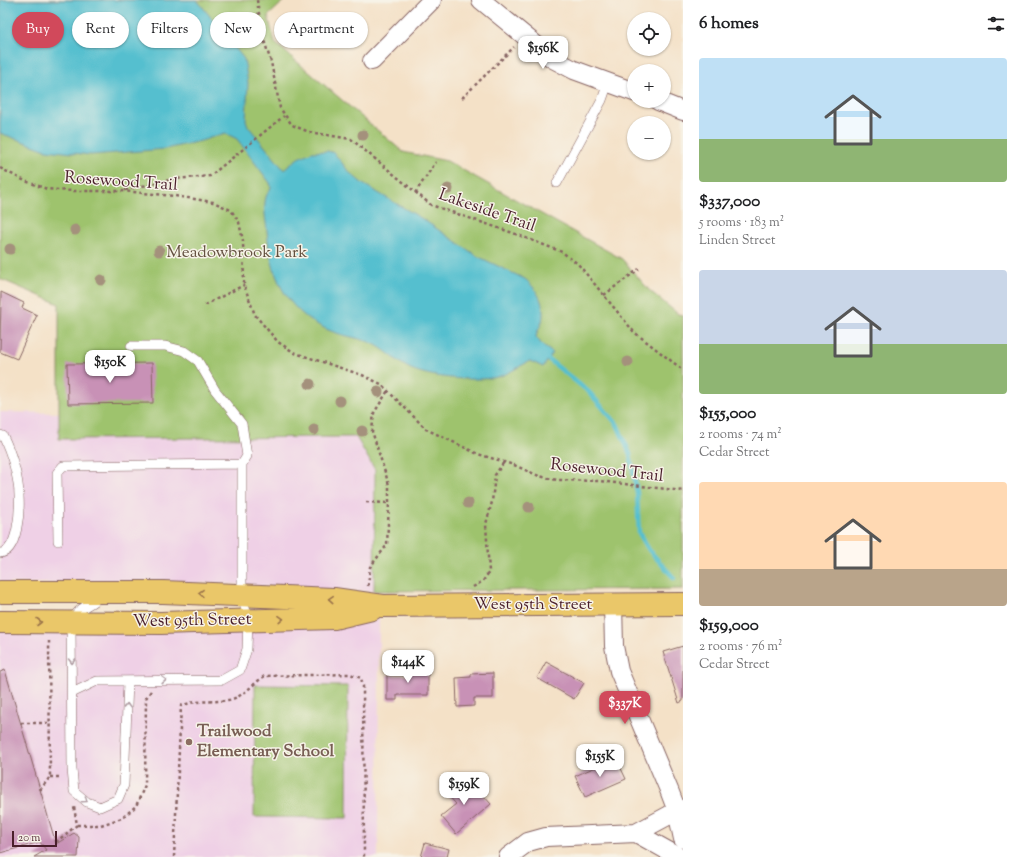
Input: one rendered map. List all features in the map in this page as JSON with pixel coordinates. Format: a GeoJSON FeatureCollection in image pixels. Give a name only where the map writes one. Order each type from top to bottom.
{"type":"FeatureCollection","features":[{"type":"Feature","properties":{"kind":"main road","name":"West 95th Street"},"geometry":{"type":"LineString","coordinates":[[0,592],[105,592],[334,598],[383,606],[683,604]]}},
{"type":"Feature","properties":{"kind":"main road","name":"West 95th Street"},"geometry":{"type":"LineString","coordinates":[[0,622],[161,623],[334,618],[383,606]]}},
{"type":"Feature","properties":{"kind":"street"},"geometry":{"type":"LineString","coordinates":[[372,61],[432,0]]}},
{"type":"Feature","properties":{"kind":"street"},"geometry":{"type":"LineString","coordinates":[[481,0],[553,59],[574,70],[627,90]]}},
{"type":"Feature","properties":{"kind":"street"},"geometry":{"type":"LineString","coordinates":[[671,106],[683,111]]}},
{"type":"Feature","properties":{"kind":"street"},"geometry":{"type":"LineString","coordinates":[[613,604],[614,646],[619,671],[677,811],[683,839]]}},
{"type":"Feature","properties":{"kind":"street"},"geometry":{"type":"LineString","coordinates":[[508,857],[528,842],[546,837],[636,833],[677,811]]}},
{"type":"Feature","properties":{"kind":"street"},"geometry":{"type":"LineString","coordinates":[[636,833],[679,857]]}},
{"type":"Feature","properties":{"kind":"lane"},"geometry":{"type":"LineString","coordinates":[[557,183],[602,100],[608,83]]}},
{"type":"Feature","properties":{"kind":"lane"},"geometry":{"type":"LineString","coordinates":[[72,693],[98,681],[128,682],[222,680],[240,670],[247,649],[248,620],[242,595],[242,464],[247,456],[242,424],[215,390],[198,361],[184,351],[165,346],[131,346]]}},
{"type":"Feature","properties":{"kind":"lane"},"geometry":{"type":"LineString","coordinates":[[0,435],[3,436],[10,450],[19,495],[18,522],[13,544],[3,553],[0,553]]}},
{"type":"Feature","properties":{"kind":"lane"},"geometry":{"type":"LineString","coordinates":[[58,541],[57,473],[63,466],[242,464]]}},
{"type":"Feature","properties":{"kind":"lane"},"geometry":{"type":"LineString","coordinates":[[105,592],[95,601],[76,611],[71,622],[72,769],[74,791],[87,802],[100,807],[118,799],[124,785],[128,682]]}},
{"type":"Feature","properties":{"kind":"path"},"geometry":{"type":"LineString","coordinates":[[122,191],[174,179],[203,178],[210,176],[284,116],[280,108],[271,62],[262,34],[257,0]]}},
{"type":"Feature","properties":{"kind":"path"},"geometry":{"type":"LineString","coordinates":[[462,98],[514,47]]}},
{"type":"Feature","properties":{"kind":"path","name":"Lakeside Trail"},"geometry":{"type":"LineString","coordinates":[[284,116],[292,125],[309,132],[351,139],[431,205],[520,235],[562,252],[578,264],[634,332],[683,370]]}},
{"type":"Feature","properties":{"kind":"path"},"geometry":{"type":"LineString","coordinates":[[415,193],[436,162]]}},
{"type":"Feature","properties":{"kind":"path","name":"Rosewood Trail"},"geometry":{"type":"LineString","coordinates":[[0,168],[25,181],[47,189],[72,191],[122,191],[213,202],[231,210],[239,222],[242,232],[244,286],[255,315],[278,342],[295,353],[362,375],[389,389],[411,415],[426,429],[478,454],[540,476],[557,480],[599,481],[660,489],[683,490]]}},
{"type":"Feature","properties":{"kind":"path"},"geometry":{"type":"LineString","coordinates":[[604,295],[639,269]]}},
{"type":"Feature","properties":{"kind":"path"},"geometry":{"type":"LineString","coordinates":[[205,305],[244,286]]}},
{"type":"Feature","properties":{"kind":"path"},"geometry":{"type":"LineString","coordinates":[[368,587],[370,566],[384,549],[388,541],[389,485],[372,431],[374,413],[389,389]]}},
{"type":"Feature","properties":{"kind":"path"},"geometry":{"type":"LineString","coordinates":[[473,587],[483,581],[489,572],[486,524],[492,502],[494,481],[498,470],[504,462]]}},
{"type":"Feature","properties":{"kind":"path"},"geometry":{"type":"LineString","coordinates":[[366,502],[389,503]]}},
{"type":"Feature","properties":{"kind":"path"},"geometry":{"type":"LineString","coordinates":[[40,790],[50,777],[48,634]]}},
{"type":"Feature","properties":{"kind":"path"},"geometry":{"type":"LineString","coordinates":[[174,857],[181,706],[192,701],[229,700],[243,693],[254,682],[265,676],[350,674],[361,678],[363,686],[364,857]]}},
{"type":"Feature","properties":{"kind":"path"},"geometry":{"type":"LineString","coordinates":[[56,842],[77,825],[101,825],[122,818],[136,806],[145,785],[146,698],[152,691],[159,691]]}},
{"type":"Feature","properties":{"kind":"path"},"geometry":{"type":"LineString","coordinates":[[21,723],[49,723]]}},
{"type":"Feature","properties":{"kind":"path"},"geometry":{"type":"LineString","coordinates":[[50,777],[61,777],[62,782]]}},
{"type":"Feature","properties":{"kind":"path"},"geometry":{"type":"LineString","coordinates":[[72,804],[76,810],[77,825]]}},
{"type":"Feature","properties":{"kind":"shaded area"},"geometry":{"type":"Polygon","coordinates":[[[0,412],[59,413],[59,439],[356,437],[375,470],[374,591],[312,590],[219,583],[0,583],[0,412]]]}},
{"type":"Feature","properties":{"kind":"shaded area","name":"Trailwood Elementary School"},"geometry":{"type":"Polygon","coordinates":[[[379,618],[378,857],[0,857],[0,627],[270,627],[379,618]]]}},
{"type":"Feature","properties":{"kind":"green space","name":"Meadowbrook Park"},"geometry":{"type":"Polygon","coordinates":[[[0,0],[285,0],[268,16],[274,39],[274,48],[281,48],[403,152],[447,161],[622,259],[649,290],[678,314],[683,315],[683,589],[374,591],[375,470],[356,437],[59,439],[59,304],[0,279],[0,0]]]}},
{"type":"Feature","properties":{"kind":"green space"},"geometry":{"type":"Polygon","coordinates":[[[255,685],[348,686],[347,818],[254,817],[255,685]]]}},
{"type":"Feature","properties":{"kind":"water"},"geometry":{"type":"Polygon","coordinates":[[[0,0],[197,0],[210,16],[210,48],[235,48],[244,59],[248,83],[246,120],[248,126],[284,170],[298,158],[312,152],[328,151],[334,153],[350,173],[363,184],[421,218],[477,256],[525,279],[534,288],[542,304],[542,322],[536,337],[543,346],[553,353],[543,367],[530,361],[497,377],[476,379],[451,378],[416,371],[407,367],[372,343],[326,329],[312,321],[290,301],[276,276],[269,247],[265,210],[266,197],[271,187],[270,183],[237,139],[225,133],[201,141],[165,149],[91,155],[46,150],[0,133],[0,0]]]}},
{"type":"Feature","properties":{"kind":"building"},"geometry":{"type":"Polygon","coordinates":[[[1,292],[24,303],[22,308],[37,315],[17,359],[0,352],[1,292]]]}},
{"type":"Feature","properties":{"kind":"building"},"geometry":{"type":"Polygon","coordinates":[[[152,363],[153,403],[68,404],[67,364],[152,363]]]}},
{"type":"Feature","properties":{"kind":"building"},"geometry":{"type":"Polygon","coordinates":[[[683,646],[683,701],[679,703],[663,652],[683,646]]]}},
{"type":"Feature","properties":{"kind":"building"},"geometry":{"type":"Polygon","coordinates":[[[546,662],[584,683],[574,699],[537,678],[546,662]]]}},
{"type":"Feature","properties":{"kind":"building"},"geometry":{"type":"Polygon","coordinates":[[[409,668],[428,668],[428,695],[397,695],[397,700],[387,700],[387,675],[409,675],[409,668]]]}},
{"type":"Feature","properties":{"kind":"building"},"geometry":{"type":"Polygon","coordinates":[[[5,670],[56,844],[74,833],[79,837],[78,857],[34,857],[46,850],[40,842],[0,853],[0,672],[5,670]]]}},
{"type":"Feature","properties":{"kind":"building"},"geometry":{"type":"Polygon","coordinates":[[[493,673],[493,698],[474,698],[474,706],[457,707],[456,678],[471,677],[471,674],[493,673]]]}},
{"type":"Feature","properties":{"kind":"building"},"geometry":{"type":"Polygon","coordinates":[[[616,758],[626,779],[585,797],[575,776],[616,758]]]}},
{"type":"Feature","properties":{"kind":"building"},"geometry":{"type":"Polygon","coordinates":[[[460,780],[470,790],[475,786],[491,804],[456,834],[441,816],[456,804],[445,792],[460,780]]]}},
{"type":"Feature","properties":{"kind":"building"},"geometry":{"type":"Polygon","coordinates":[[[425,843],[449,849],[447,857],[421,857],[425,843]]]}},
{"type":"Feature","properties":{"kind":"waterway"},"geometry":{"type":"LineString","coordinates":[[548,359],[589,392],[617,424],[630,454],[637,493],[639,533],[649,550],[674,578]]}},
{"type":"Feature","properties":{"kind":"place","name":"Trailwood Elementary School"},"geometry":{"type":"Point","coordinates":[189,742]}}]}
